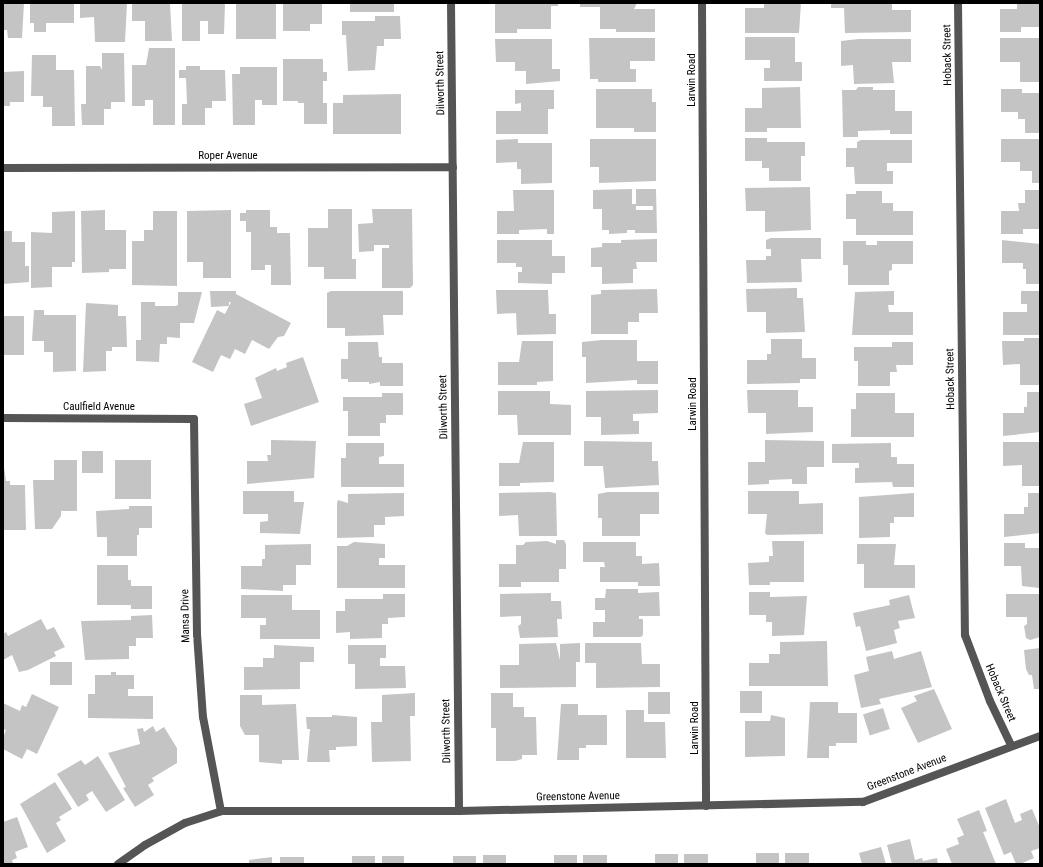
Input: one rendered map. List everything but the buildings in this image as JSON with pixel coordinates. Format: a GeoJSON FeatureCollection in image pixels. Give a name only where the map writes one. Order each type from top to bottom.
{"type":"FeatureCollection","features":[{"type":"Feature","properties":{"kind":"street","name":"Dilworth Street"},"geometry":{"type":"LineString","coordinates":[[451,3],[459,811]]}},
{"type":"Feature","properties":{"kind":"street","name":"Larwin Road"},"geometry":{"type":"LineString","coordinates":[[702,3],[706,806]]}},
{"type":"Feature","properties":{"kind":"street","name":"Hoback Street"},"geometry":{"type":"LineString","coordinates":[[958,3],[965,635],[990,702],[1011,745]]}},
{"type":"Feature","properties":{"kind":"street","name":"Roper Avenue"},"geometry":{"type":"LineString","coordinates":[[3,168],[453,167]]}},
{"type":"Feature","properties":{"kind":"street","name":"Caulfield Avenue"},"geometry":{"type":"LineString","coordinates":[[3,418],[194,419]]}},
{"type":"Feature","properties":{"kind":"street","name":"Mansa Drive"},"geometry":{"type":"LineString","coordinates":[[194,419],[196,634],[203,717],[221,811]]}},
{"type":"Feature","properties":{"kind":"street","name":"Greenstone Avenue"},"geometry":{"type":"LineString","coordinates":[[118,864],[145,845],[185,823],[221,811],[459,811],[863,802],[1011,745],[1040,736]]}}]}
